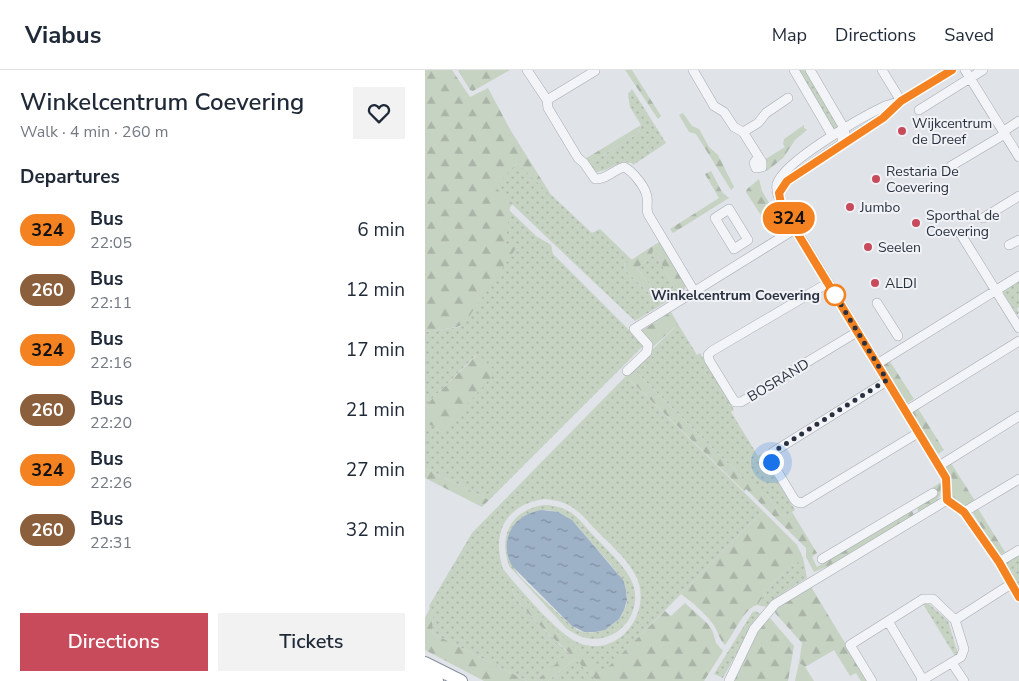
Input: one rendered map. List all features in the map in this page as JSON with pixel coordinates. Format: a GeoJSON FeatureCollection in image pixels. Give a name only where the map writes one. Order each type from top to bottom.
{"type":"FeatureCollection","features":[{"type":"Feature","properties":{"kind":"highway"},"geometry":{"type":"LineString","coordinates":[[425,663],[461,681]]}},
{"type":"Feature","properties":{"kind":"highway"},"geometry":{"type":"LineString","coordinates":[[425,675],[437,681]]}},
{"type":"Feature","properties":{"kind":"street"},"geometry":{"type":"LineString","coordinates":[[527,70],[547,100],[548,108],[579,158],[595,179],[600,180],[618,169],[625,168],[634,173],[647,197],[647,214],[694,291]]}},
{"type":"Feature","properties":{"kind":"street"},"geometry":{"type":"LineString","coordinates":[[693,70],[714,106],[724,112],[734,127],[743,132],[760,160]]}},
{"type":"Feature","properties":{"kind":"street"},"geometry":{"type":"LineString","coordinates":[[794,70],[833,134],[846,141]]}},
{"type":"Feature","properties":{"kind":"street"},"geometry":{"type":"LineString","coordinates":[[810,70],[844,128],[846,141]]}},
{"type":"Feature","properties":{"kind":"street"},"geometry":{"type":"LineString","coordinates":[[882,70],[901,101]]}},
{"type":"Feature","properties":{"kind":"street"},"geometry":{"type":"LineString","coordinates":[[779,193],[787,181],[883,118],[901,101],[952,70]]}},
{"type":"Feature","properties":{"kind":"street"},"geometry":{"type":"LineString","coordinates":[[919,110],[968,74],[983,70]]}},
{"type":"Feature","properties":{"kind":"street"},"geometry":{"type":"LineString","coordinates":[[547,100],[595,71]]}},
{"type":"Feature","properties":{"kind":"street"},"geometry":{"type":"LineString","coordinates":[[968,74],[1019,157]]}},
{"type":"Feature","properties":{"kind":"street"},"geometry":{"type":"LineString","coordinates":[[743,132],[758,123],[766,113],[788,98]]}},
{"type":"Feature","properties":{"kind":"street"},"geometry":{"type":"LineString","coordinates":[[901,101],[886,106],[833,134],[791,166],[778,181],[777,187],[781,204],[795,229],[946,478],[947,500]]}},
{"type":"Feature","properties":{"kind":"street"},"geometry":{"type":"LineString","coordinates":[[951,166],[1019,122]]}},
{"type":"Feature","properties":{"kind":"street"},"geometry":{"type":"LineString","coordinates":[[983,218],[1019,196]]}},
{"type":"Feature","properties":{"kind":"street"},"geometry":{"type":"LineString","coordinates":[[627,371],[647,352],[648,346],[634,329],[795,229]]}},
{"type":"Feature","properties":{"kind":"street"},"geometry":{"type":"LineString","coordinates":[[960,233],[1019,328]]}},
{"type":"Feature","properties":{"kind":"street"},"geometry":{"type":"LineString","coordinates":[[1009,246],[1019,240]]}},
{"type":"Feature","properties":{"kind":"street"},"geometry":{"type":"LineString","coordinates":[[743,243],[750,257]]}},
{"type":"Feature","properties":{"kind":"street"},"geometry":{"type":"LineString","coordinates":[[877,364],[1019,276]]}},
{"type":"Feature","properties":{"kind":"street","name":"BOSRAND"},"geometry":{"type":"LineString","coordinates":[[828,283],[712,351],[708,355],[709,360],[735,402],[741,402],[857,332]]}},
{"type":"Feature","properties":{"kind":"street"},"geometry":{"type":"LineString","coordinates":[[877,303],[898,336]]}},
{"type":"Feature","properties":{"kind":"street"},"geometry":{"type":"LineString","coordinates":[[906,412],[1019,341]]}},
{"type":"Feature","properties":{"kind":"street"},"geometry":{"type":"LineString","coordinates":[[887,380],[773,452],[770,456],[771,462],[793,499],[802,503],[918,433]]}},
{"type":"Feature","properties":{"kind":"street"},"geometry":{"type":"LineString","coordinates":[[939,466],[1019,416]]}},
{"type":"Feature","properties":{"kind":"street"},"geometry":{"type":"LineString","coordinates":[[964,512],[1019,479]]}},
{"type":"Feature","properties":{"kind":"street"},"geometry":{"type":"LineString","coordinates":[[822,559],[933,493]]}},
{"type":"Feature","properties":{"kind":"street"},"geometry":{"type":"LineString","coordinates":[[947,500],[964,512],[999,562],[1019,597]]}},
{"type":"Feature","properties":{"kind":"street"},"geometry":{"type":"LineString","coordinates":[[729,681],[755,630],[768,611],[783,598],[947,500]]}},
{"type":"Feature","properties":{"kind":"street"},"geometry":{"type":"LineString","coordinates":[[911,506],[918,517]]}},
{"type":"Feature","properties":{"kind":"street"},"geometry":{"type":"LineString","coordinates":[[999,562],[1019,550]]}},
{"type":"Feature","properties":{"kind":"street"},"geometry":{"type":"LineString","coordinates":[[955,620],[1011,584]]}},
{"type":"Feature","properties":{"kind":"street"},"geometry":{"type":"LineString","coordinates":[[872,681],[850,645],[888,620],[923,599],[933,599],[955,620],[964,649],[961,657],[922,680],[888,620]]}},
{"type":"Feature","properties":{"kind":"street"},"geometry":{"type":"LineString","coordinates":[[952,663],[964,681]]}},
{"type":"Feature","properties":{"kind":"green space"},"geometry":{"type":"Polygon","coordinates":[[[425,70],[452,70],[470,97],[488,88],[511,131],[553,198],[517,163],[495,187],[513,204],[510,207],[505,246],[514,242],[518,245],[464,324],[457,327],[425,332],[425,70]]]}},
{"type":"Feature","properties":{"kind":"green space"},"geometry":{"type":"Polygon","coordinates":[[[458,70],[510,70],[473,91],[470,90],[458,70]]]}},
{"type":"Feature","properties":{"kind":"green space"},"geometry":{"type":"Polygon","coordinates":[[[625,70],[632,70],[661,116],[658,119],[625,70]]]}},
{"type":"Feature","properties":{"kind":"green space"},"geometry":{"type":"Polygon","coordinates":[[[796,70],[806,70],[838,123],[837,128],[833,128],[796,70]]]}},
{"type":"Feature","properties":{"kind":"green space"},"geometry":{"type":"Polygon","coordinates":[[[632,89],[666,143],[633,165],[627,162],[595,172],[588,164],[639,133],[641,125],[630,107],[628,94],[632,89]]]}},
{"type":"Feature","properties":{"kind":"green space"},"geometry":{"type":"Polygon","coordinates":[[[683,113],[692,126],[699,129],[709,147],[718,155],[734,187],[731,190],[696,134],[689,132],[679,115],[683,113]]]}},
{"type":"Feature","properties":{"kind":"green space"},"geometry":{"type":"Polygon","coordinates":[[[641,125],[639,133],[588,164],[585,159],[641,125]]]}},
{"type":"Feature","properties":{"kind":"green space"},"geometry":{"type":"Polygon","coordinates":[[[804,125],[804,128],[807,130],[795,140],[783,158],[767,171],[763,169],[764,160],[785,147],[783,144],[784,139],[804,125]]]}},
{"type":"Feature","properties":{"kind":"green space"},"geometry":{"type":"Polygon","coordinates":[[[517,163],[592,233],[600,229],[632,260],[625,264],[624,269],[661,305],[635,321],[494,187],[517,163]]]}},
{"type":"Feature","properties":{"kind":"green space"},"geometry":{"type":"Polygon","coordinates":[[[711,171],[722,192],[729,198],[673,233],[670,229],[719,198],[705,174],[711,171]]]}},
{"type":"Feature","properties":{"kind":"green space"},"geometry":{"type":"Polygon","coordinates":[[[759,179],[762,191],[784,228],[773,234],[746,192],[759,179]]]}},
{"type":"Feature","properties":{"kind":"green space"},"geometry":{"type":"Polygon","coordinates":[[[509,210],[536,236],[551,245],[553,254],[644,345],[489,500],[425,468],[425,422],[442,432],[477,354],[425,406],[425,332],[459,327],[469,316],[488,286],[506,247],[509,210]]]}},
{"type":"Feature","properties":{"kind":"green space"},"geometry":{"type":"Polygon","coordinates":[[[659,242],[662,245],[657,256],[674,286],[668,292],[662,294],[652,288],[637,268],[651,257],[652,250],[659,242]]]}},
{"type":"Feature","properties":{"kind":"green space"},"geometry":{"type":"Polygon","coordinates":[[[659,242],[653,250],[651,257],[637,268],[649,284],[659,293],[665,293],[673,288],[674,286],[657,256],[656,251],[662,245],[686,285],[685,289],[661,305],[624,269],[625,264],[659,242]]]}},
{"type":"Feature","properties":{"kind":"green space"},"geometry":{"type":"Polygon","coordinates":[[[1019,281],[1019,307],[1017,309],[1019,313],[1017,315],[1002,291],[1019,281]]]}},
{"type":"Feature","properties":{"kind":"green space"},"geometry":{"type":"Polygon","coordinates":[[[671,312],[678,324],[653,347],[643,337],[641,331],[671,312]]]}},
{"type":"Feature","properties":{"kind":"green space"},"geometry":{"type":"Polygon","coordinates":[[[678,324],[697,355],[700,353],[734,410],[731,412],[758,456],[761,454],[795,510],[786,516],[781,515],[766,494],[743,480],[734,467],[726,462],[633,369],[678,324]]]}},
{"type":"Feature","properties":{"kind":"green space"},"geometry":{"type":"Polygon","coordinates":[[[478,354],[496,372],[442,432],[425,422],[425,406],[478,354]]]}},
{"type":"Feature","properties":{"kind":"green space"},"geometry":{"type":"Polygon","coordinates":[[[889,360],[914,399],[906,404],[882,364],[889,360]]]}},
{"type":"Feature","properties":{"kind":"green space"},"geometry":{"type":"Polygon","coordinates":[[[633,369],[726,462],[734,467],[743,480],[746,480],[766,494],[781,515],[786,516],[792,512],[817,553],[812,557],[817,567],[909,511],[912,511],[914,515],[828,566],[814,572],[806,557],[806,548],[746,489],[744,491],[626,376],[633,369]]]}},
{"type":"Feature","properties":{"kind":"green space"},"geometry":{"type":"Polygon","coordinates":[[[626,376],[763,511],[602,674],[599,674],[512,588],[519,603],[569,654],[539,678],[542,681],[527,681],[432,633],[433,618],[429,606],[472,533],[626,376]],[[544,499],[531,502],[520,507],[505,522],[499,543],[503,569],[560,631],[579,643],[594,646],[607,644],[620,638],[637,616],[640,588],[635,574],[622,557],[580,513],[562,502],[544,499]]]}},
{"type":"Feature","properties":{"kind":"green space"},"geometry":{"type":"Polygon","coordinates":[[[917,407],[944,450],[938,454],[911,411],[917,407]]]}},
{"type":"Feature","properties":{"kind":"green space"},"geometry":{"type":"Polygon","coordinates":[[[951,463],[975,501],[966,507],[951,496],[944,468],[951,463]]]}},
{"type":"Feature","properties":{"kind":"green space"},"geometry":{"type":"Polygon","coordinates":[[[425,468],[489,500],[482,507],[425,478],[425,468]]]}},
{"type":"Feature","properties":{"kind":"green space"},"geometry":{"type":"Polygon","coordinates":[[[941,482],[940,494],[937,500],[921,511],[918,511],[917,506],[936,494],[932,488],[941,482]]]}},
{"type":"Feature","properties":{"kind":"green space"},"geometry":{"type":"Polygon","coordinates":[[[544,505],[554,506],[573,514],[613,555],[629,576],[635,593],[635,602],[629,619],[617,632],[603,638],[592,639],[581,637],[566,628],[509,566],[505,544],[510,525],[523,512],[544,505]],[[536,511],[524,516],[512,529],[507,540],[515,569],[536,593],[578,630],[596,632],[605,629],[614,624],[625,608],[627,599],[624,584],[613,567],[573,521],[560,513],[536,511]]]}},
{"type":"Feature","properties":{"kind":"green space"},"geometry":{"type":"Polygon","coordinates":[[[977,507],[1005,552],[999,556],[971,510],[977,507]]]}},
{"type":"Feature","properties":{"kind":"green space"},"geometry":{"type":"Polygon","coordinates":[[[763,511],[797,545],[803,558],[776,579],[757,605],[752,607],[744,616],[725,645],[710,620],[681,594],[763,511]]]}},
{"type":"Feature","properties":{"kind":"green space"},"geometry":{"type":"Polygon","coordinates":[[[1019,552],[1019,589],[1005,563],[1019,552]]]}},
{"type":"Feature","properties":{"kind":"green space"},"geometry":{"type":"Polygon","coordinates":[[[803,558],[807,578],[786,591],[767,607],[757,605],[776,579],[803,558]]]}},
{"type":"Feature","properties":{"kind":"green space"},"geometry":{"type":"Polygon","coordinates":[[[810,585],[868,681],[861,681],[856,673],[850,676],[834,650],[805,667],[799,663],[802,643],[774,610],[810,585]]]}},
{"type":"Feature","properties":{"kind":"green space"},"geometry":{"type":"Polygon","coordinates":[[[512,588],[601,674],[665,611],[671,616],[685,603],[708,624],[713,632],[716,643],[723,651],[704,681],[597,681],[575,659],[548,681],[542,681],[539,678],[569,653],[527,612],[514,595],[512,588]]]}},
{"type":"Feature","properties":{"kind":"green space"},"geometry":{"type":"Polygon","coordinates":[[[924,601],[948,621],[958,654],[955,656],[923,604],[924,601]]]}},
{"type":"Feature","properties":{"kind":"green space"},"geometry":{"type":"Polygon","coordinates":[[[430,608],[433,618],[432,633],[527,681],[484,681],[425,650],[425,618],[430,608]]]}},
{"type":"Feature","properties":{"kind":"green space"},"geometry":{"type":"Polygon","coordinates":[[[755,611],[763,615],[750,629],[723,678],[714,674],[752,613],[755,611]]]}},
{"type":"Feature","properties":{"kind":"green space"},"geometry":{"type":"Polygon","coordinates":[[[770,618],[794,646],[788,681],[730,681],[751,640],[766,620],[770,618]]]}},
{"type":"Feature","properties":{"kind":"green space"},"geometry":{"type":"Polygon","coordinates":[[[575,659],[597,681],[548,681],[575,659]]]}},
{"type":"Feature","properties":{"kind":"green space"},"geometry":{"type":"Polygon","coordinates":[[[799,663],[805,667],[814,681],[795,681],[799,663]]]}},
{"type":"Feature","properties":{"kind":"water"},"geometry":{"type":"Polygon","coordinates":[[[542,510],[558,512],[572,520],[623,580],[627,600],[624,610],[619,619],[605,630],[584,632],[572,626],[512,566],[507,547],[511,530],[523,517],[532,512],[542,510]]]}},
{"type":"Feature","properties":{"kind":"bus line","name":"324"},"geometry":{"type":"LineString","coordinates":[[952,70],[901,101],[883,118],[787,181],[779,193],[781,204],[787,216],[946,478],[947,500],[964,512],[999,562],[1019,597]]}},
{"type":"Feature","properties":{"kind":"place","name":"Wijkcentrum de Dreef"},"geometry":{"type":"Point","coordinates":[902,131]}},
{"type":"Feature","properties":{"kind":"place","name":"Restaria De Coevering"},"geometry":{"type":"Point","coordinates":[876,179]}},
{"type":"Feature","properties":{"kind":"place","name":"Jumbo"},"geometry":{"type":"Point","coordinates":[850,207]}},
{"type":"Feature","properties":{"kind":"place","name":"Sporthal de Coevering"},"geometry":{"type":"Point","coordinates":[916,223]}},
{"type":"Feature","properties":{"kind":"place","name":"Seelen"},"geometry":{"type":"Point","coordinates":[868,247]}},
{"type":"Feature","properties":{"kind":"place","name":"ALDI"},"geometry":{"type":"Point","coordinates":[875,283]}},
{"type":"Feature","properties":{"kind":"place","name":"Winkelcentrum Coevering"},"geometry":{"type":"Point","coordinates":[835,295]}},
{"type":"Feature","properties":{"kind":"route"},"geometry":{"type":"LineString","coordinates":[[771,462],[770,456],[773,452],[887,380],[835,295]]}}]}
